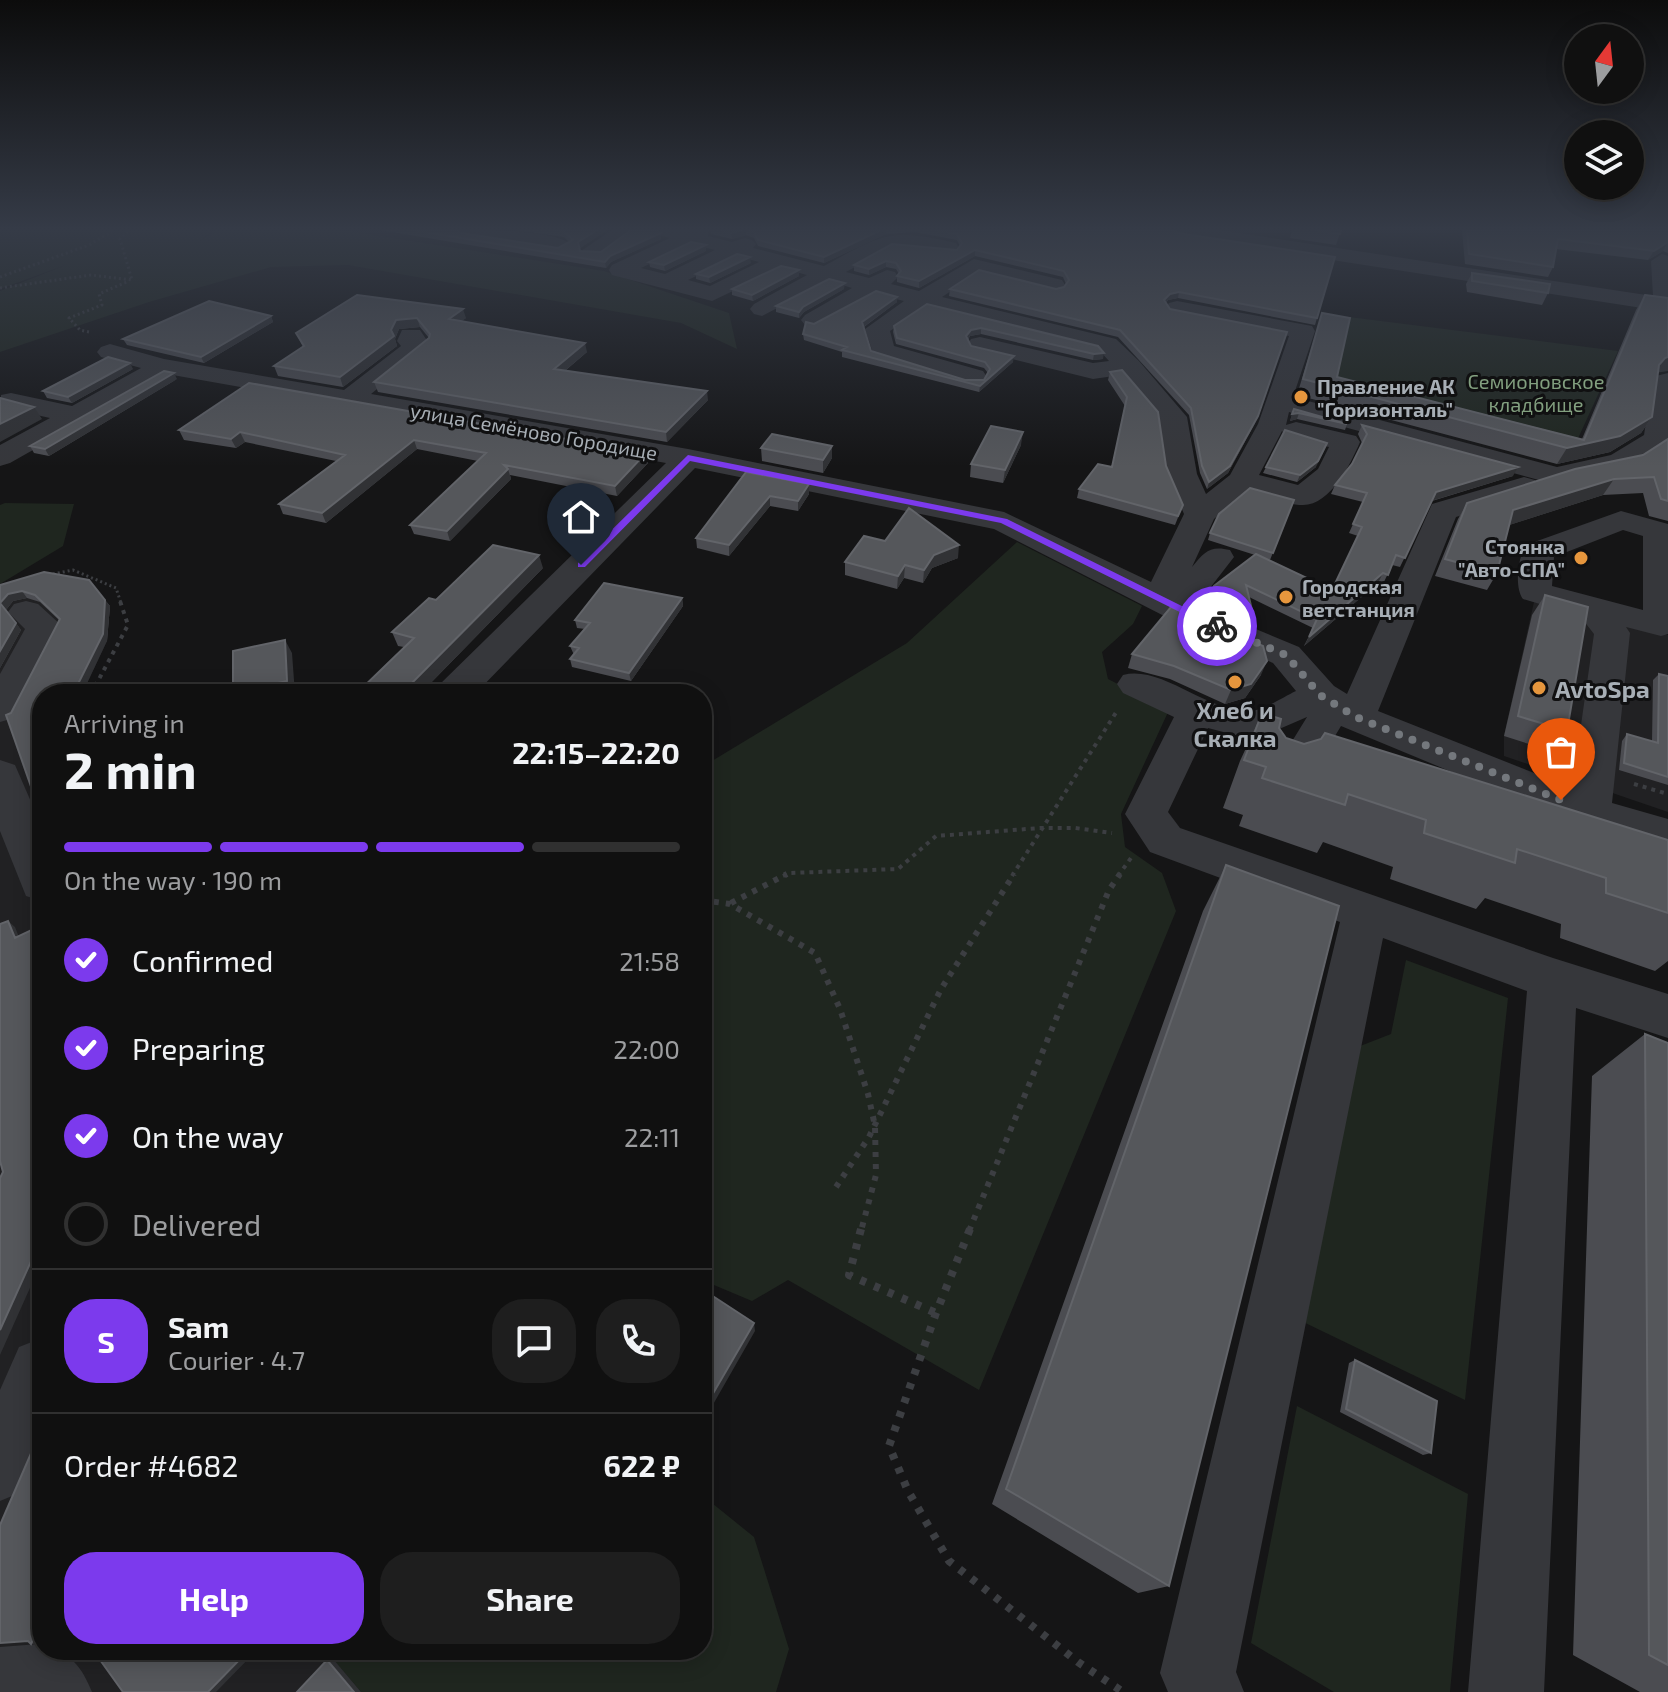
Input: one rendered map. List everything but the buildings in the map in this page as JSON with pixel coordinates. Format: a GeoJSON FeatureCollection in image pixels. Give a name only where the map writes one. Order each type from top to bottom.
{"type":"FeatureCollection","features":[{"type":"Feature","properties":{"kind":"street"},"geometry":{"type":"LineString","coordinates":[[813,320],[832,309]]}},
{"type":"Feature","properties":{"kind":"street"},"geometry":{"type":"LineString","coordinates":[[906,309],[877,329],[883,351],[974,377]]}},
{"type":"Feature","properties":{"kind":"street"},"geometry":{"type":"LineString","coordinates":[[962,309],[1107,344]]}},
{"type":"Feature","properties":{"kind":"street"},"geometry":{"type":"LineString","coordinates":[[1033,309],[1097,325],[1107,344],[1173,417]]}},
{"type":"Feature","properties":{"kind":"street"},"geometry":{"type":"LineString","coordinates":[[1172,606],[1200,514],[1242,480],[1275,412],[1303,331],[1182,309]]}},
{"type":"Feature","properties":{"kind":"street"},"geometry":{"type":"LineString","coordinates":[[349,399],[418,345],[409,341],[411,335]]}},
{"type":"Feature","properties":{"kind":"street"},"geometry":{"type":"LineString","coordinates":[[950,336],[1093,371],[1130,366]]}},
{"type":"Feature","properties":{"kind":"street","name":"улица Семёново Городище"},"geometry":{"type":"LineString","coordinates":[[102,342],[163,366],[688,458],[1004,521],[1172,606],[1286,655],[1336,706]]}},
{"type":"Feature","properties":{"kind":"street"},"geometry":{"type":"LineString","coordinates":[[1262,353],[1291,359]]}},
{"type":"Feature","properties":{"kind":"street"},"geometry":{"type":"LineString","coordinates":[[0,457],[163,366]]}},
{"type":"Feature","properties":{"kind":"street"},"geometry":{"type":"LineString","coordinates":[[1166,375],[1182,474],[1200,514]]}},
{"type":"Feature","properties":{"kind":"street"},"geometry":{"type":"LineString","coordinates":[[1345,770],[1291,765],[1336,706],[1443,511],[1557,476],[1621,462],[1663,441],[1665,382],[1668,381]]}},
{"type":"Feature","properties":{"kind":"street"},"geometry":{"type":"LineString","coordinates":[[11,401],[77,415]]}},
{"type":"Feature","properties":{"kind":"street"},"geometry":{"type":"LineString","coordinates":[[1275,412],[1557,476]]}},
{"type":"Feature","properties":{"kind":"street"},"geometry":{"type":"LineString","coordinates":[[1242,480],[1303,496],[1331,474],[1346,442],[1275,412]]}},
{"type":"Feature","properties":{"kind":"street"},"geometry":{"type":"LineString","coordinates":[[463,684],[688,458]]}},
{"type":"Feature","properties":{"kind":"street"},"geometry":{"type":"LineString","coordinates":[[1172,606],[1218,557]]}},
{"type":"Feature","properties":{"kind":"street"},"geometry":{"type":"LineString","coordinates":[[1590,812],[1612,633],[1592,608]]}},
{"type":"Feature","properties":{"kind":"street"},"geometry":{"type":"LineString","coordinates":[[0,709],[44,626],[26,612]]}},
{"type":"Feature","properties":{"kind":"street"},"geometry":{"type":"LineString","coordinates":[[1136,684],[1196,712],[1254,726],[1336,706],[1590,812],[1668,836]]}},
{"type":"Feature","properties":{"kind":"street"},"geometry":{"type":"LineString","coordinates":[[1196,712],[1146,814],[1165,840],[1553,979],[1668,1016]]}},
{"type":"Feature","properties":{"kind":"street"},"geometry":{"type":"LineString","coordinates":[[0,775],[32,857]]}},
{"type":"Feature","properties":{"kind":"street"},"geometry":{"type":"LineString","coordinates":[[1528,829],[1668,874]]}},
{"type":"Feature","properties":{"kind":"street"},"geometry":{"type":"LineString","coordinates":[[1206,1692],[1198,1673],[1365,913]]}},
{"type":"Feature","properties":{"kind":"street"},"geometry":{"type":"LineString","coordinates":[[1506,1692],[1553,979]]}},
{"type":"Feature","properties":{"kind":"street"},"geometry":{"type":"LineString","coordinates":[[0,1467],[32,1393]]}},
{"type":"Feature","properties":{"kind":"path"},"geometry":{"type":"LineString","coordinates":[[92,309],[69,318],[80,330],[102,342]]}},
{"type":"Feature","properties":{"kind":"path"},"geometry":{"type":"LineString","coordinates":[[44,575],[73,570],[116,588],[128,625],[96,684]]}},
{"type":"Feature","properties":{"kind":"path"},"geometry":{"type":"LineString","coordinates":[[836,1187],[875,1126],[941,989],[1040,828],[1136,684]]}},
{"type":"Feature","properties":{"kind":"path"},"geometry":{"type":"LineString","coordinates":[[730,904],[790,873],[898,869],[936,836],[1075,828],[1165,840]]}},
{"type":"Feature","properties":{"kind":"path"},"geometry":{"type":"LineString","coordinates":[[1123,1692],[1078,1662],[949,1561],[908,1491],[889,1446],[936,1313],[1109,890],[1127,861],[1165,840]]}},
{"type":"Feature","properties":{"kind":"path"},"geometry":{"type":"LineString","coordinates":[[712,901],[730,904],[815,953],[844,1023],[868,1094],[875,1126],[876,1175],[849,1275],[936,1313]]}},
{"type":"Feature","properties":{"kind":"shaded area"},"geometry":{"type":"Polygon","coordinates":[[[0,593],[110,606],[107,641],[87,684],[32,684],[32,1660],[334,1660],[361,1692],[0,1692],[0,593]]]}},
{"type":"Feature","properties":{"kind":"shaded area"},"geometry":{"type":"Polygon","coordinates":[[[1534,602],[1668,635],[1668,812],[1504,756],[1504,735],[1534,602]]]}},
{"type":"Feature","properties":{"kind":"green space"},"geometry":{"type":"Polygon","coordinates":[[[0,309],[128,309],[0,352],[0,309]]]}},
{"type":"Feature","properties":{"kind":"green space"},"geometry":{"type":"Polygon","coordinates":[[[600,309],[717,309],[729,313],[737,349],[681,323],[600,309]]]}},
{"type":"Feature","properties":{"kind":"green space","name":"Семионовское кладбище"},"geometry":{"type":"Polygon","coordinates":[[[1349,317],[1618,351],[1575,445],[1331,392],[1349,317]]]}},
{"type":"Feature","properties":{"kind":"green space"},"geometry":{"type":"Polygon","coordinates":[[[74,504],[63,546],[0,584],[0,505],[74,504]]]}},
{"type":"Feature","properties":{"kind":"green space"},"geometry":{"type":"Polygon","coordinates":[[[1017,542],[1142,606],[1133,624],[1102,652],[1108,679],[1169,710],[1121,814],[1125,847],[1162,873],[1176,911],[979,1390],[788,1280],[752,1301],[712,1284],[712,761],[907,643],[1017,542]]]}},
{"type":"Feature","properties":{"kind":"green space"},"geometry":{"type":"Polygon","coordinates":[[[1406,960],[1508,998],[1465,1400],[1295,1318],[1350,1050],[1391,1034],[1406,960]]]}},
{"type":"Feature","properties":{"kind":"green space"},"geometry":{"type":"Polygon","coordinates":[[[1297,1406],[1468,1494],[1450,1692],[1334,1692],[1251,1643],[1297,1406]]]}},
{"type":"Feature","properties":{"kind":"green space"},"geometry":{"type":"Polygon","coordinates":[[[712,1503],[754,1537],[789,1649],[776,1692],[361,1692],[334,1660],[712,1660],[712,1503]]]}},
{"type":"Feature","properties":{"kind":"way so far"},"geometry":{"type":"LineString","coordinates":[[1217,626],[1286,655],[1320,695],[1356,717],[1561,800]]}},
{"type":"Feature","properties":{"kind":"place","name":"Правление АК \"Горизонталь\""},"geometry":{"type":"Point","coordinates":[1301,397]}},
{"type":"Feature","properties":{"kind":"place","name":"Стоянка \"Авто-СПА\""},"geometry":{"type":"Point","coordinates":[1581,558]}},
{"type":"Feature","properties":{"kind":"place","name":"Городская ветстанция"},"geometry":{"type":"Point","coordinates":[1286,597]}},
{"type":"Feature","properties":{"kind":"place","name":"Хлеб и Скалка"},"geometry":{"type":"Point","coordinates":[1235,682]}},
{"type":"Feature","properties":{"kind":"place","name":"AvtoSpa"},"geometry":{"type":"Point","coordinates":[1539,688]}},
{"type":"Feature","properties":{"kind":"route"},"geometry":{"type":"LineString","coordinates":[[581,565],[688,458],[1004,521],[1217,626]]}}]}
